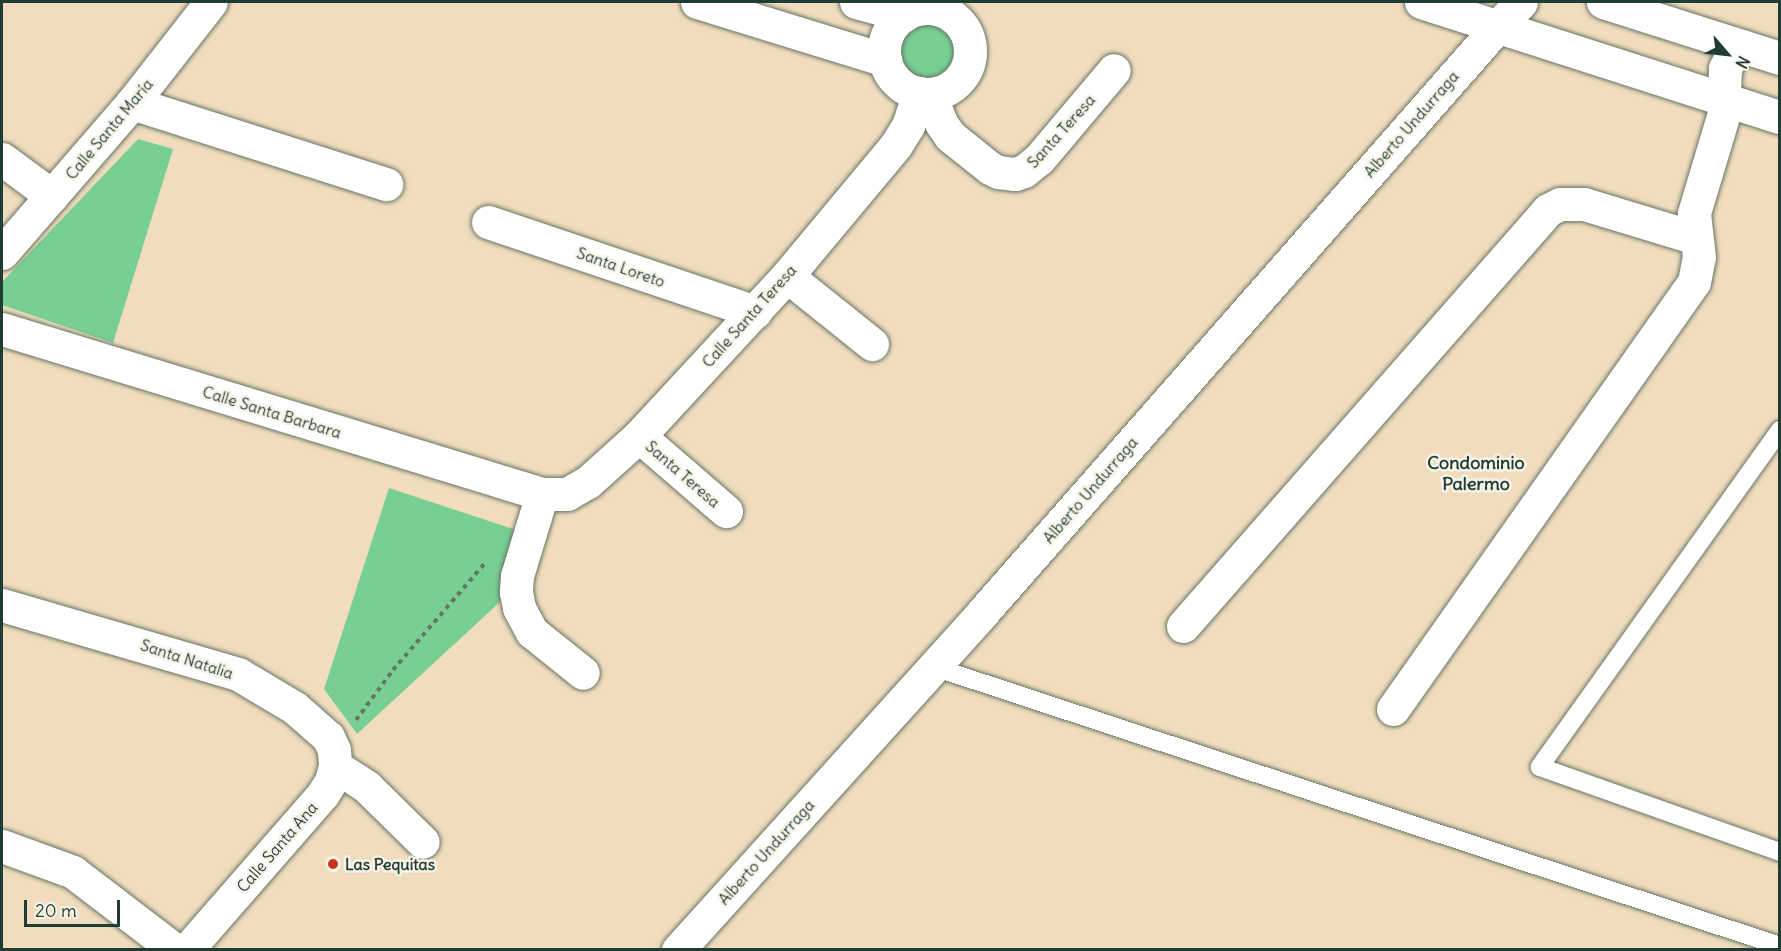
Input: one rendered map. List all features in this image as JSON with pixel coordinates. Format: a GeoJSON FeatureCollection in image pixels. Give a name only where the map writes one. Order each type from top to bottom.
{"type":"FeatureCollection","features":[{"type":"Feature","properties":{"kind":"street","name":"Calle Santa María"},"geometry":{"type":"LineString","coordinates":[[2,253],[132,103],[211,2]]}},
{"type":"Feature","properties":{"kind":"street"},"geometry":{"type":"LineString","coordinates":[[697,2],[885,60]]}},
{"type":"Feature","properties":{"kind":"street"},"geometry":{"type":"LineString","coordinates":[[856,2],[904,15]]}},
{"type":"Feature","properties":{"kind":"street"},"geometry":{"type":"LineString","coordinates":[[1421,2],[1779,117]]}},
{"type":"Feature","properties":{"kind":"street","name":"Alberto Undurraga"},"geometry":{"type":"LineString","coordinates":[[678,950],[934,667],[1521,2]]}},
{"type":"Feature","properties":{"kind":"street"},"geometry":{"type":"LineString","coordinates":[[1603,2],[1779,58]]}},
{"type":"Feature","properties":{"kind":"street"},"geometry":{"type":"LineString","coordinates":[[917,9],[938,10],[956,20],[965,32],[969,46],[969,60],[963,73],[954,84],[925,94],[897,82],[885,60],[884,48],[887,34],[904,15],[917,9]]}},
{"type":"Feature","properties":{"kind":"street"},"geometry":{"type":"LineString","coordinates":[[1393,709],[1694,282],[1699,257],[1694,226],[1696,199],[1728,100],[1724,90],[1725,68],[1730,58],[1743,46]]}},
{"type":"Feature","properties":{"kind":"street","name":"Santa Teresa"},"geometry":{"type":"LineString","coordinates":[[925,94],[950,136],[990,168],[998,172],[1015,174],[1024,171],[1040,159],[1114,70]]}},
{"type":"Feature","properties":{"kind":"street","name":"Calle Santa Teresa"},"geometry":{"type":"LineString","coordinates":[[542,494],[555,496],[578,489],[639,436],[787,276],[896,146],[925,94]]}},
{"type":"Feature","properties":{"kind":"street"},"geometry":{"type":"LineString","coordinates":[[132,103],[387,184]]}},
{"type":"Feature","properties":{"kind":"street"},"geometry":{"type":"LineString","coordinates":[[2,159],[52,196]]}},
{"type":"Feature","properties":{"kind":"street"},"geometry":{"type":"LineString","coordinates":[[1183,626],[1548,210],[1560,204],[1584,204],[1696,238]]}},
{"type":"Feature","properties":{"kind":"street","name":"Santa Loreto"},"geometry":{"type":"LineString","coordinates":[[488,222],[755,312]]}},
{"type":"Feature","properties":{"kind":"street"},"geometry":{"type":"LineString","coordinates":[[787,276],[872,344]]}},
{"type":"Feature","properties":{"kind":"street","name":"Calle Santa Barbara"},"geometry":{"type":"LineString","coordinates":[[2,329],[542,494]]}},
{"type":"Feature","properties":{"kind":"street","name":"Santa Teresa"},"geometry":{"type":"LineString","coordinates":[[639,436],[726,511]]}},
{"type":"Feature","properties":{"kind":"street"},"geometry":{"type":"LineString","coordinates":[[542,494],[517,576],[516,592],[519,608],[532,632],[583,673]]}},
{"type":"Feature","properties":{"kind":"street","name":"Santa Natalia"},"geometry":{"type":"LineString","coordinates":[[2,605],[238,674],[295,708],[328,738],[334,758],[423,842]]}},
{"type":"Feature","properties":{"kind":"street","name":"Calle Santa Ana"},"geometry":{"type":"LineString","coordinates":[[189,948],[323,794],[331,781],[334,758]]}},
{"type":"Feature","properties":{"kind":"street"},"geometry":{"type":"LineString","coordinates":[[2,846],[73,872],[189,948]]}},
{"type":"Feature","properties":{"kind":"lane"},"geometry":{"type":"LineString","coordinates":[[1779,430],[1540,767],[1779,852]]}},
{"type":"Feature","properties":{"kind":"lane"},"geometry":{"type":"LineString","coordinates":[[934,667],[1779,946]]}},
{"type":"Feature","properties":{"kind":"path"},"geometry":{"type":"LineString","coordinates":[[334,758],[393,670],[487,561]]}},
{"type":"Feature","properties":{"kind":"green space"},"geometry":{"type":"Polygon","coordinates":[[[927,21],[938,23],[951,34],[956,50],[954,61],[943,74],[927,79],[916,77],[903,66],[898,50],[900,39],[911,26],[927,21]]]}},
{"type":"Feature","properties":{"kind":"green space"},"geometry":{"type":"Polygon","coordinates":[[[138,139],[173,149],[113,343],[2,305],[2,282],[138,139]]]}},
{"type":"Feature","properties":{"kind":"green space"},"geometry":{"type":"Polygon","coordinates":[[[389,488],[522,532],[500,602],[357,734],[324,689],[389,488]]]}},
{"type":"Feature","properties":{"kind":"place","name":"Las Pequitas"},"geometry":{"type":"Point","coordinates":[333,864]}},
{"type":"Feature","properties":{"kind":"district","name":"Condominio Palermo"},"geometry":{"type":"Point","coordinates":[1476,474]}}]}
